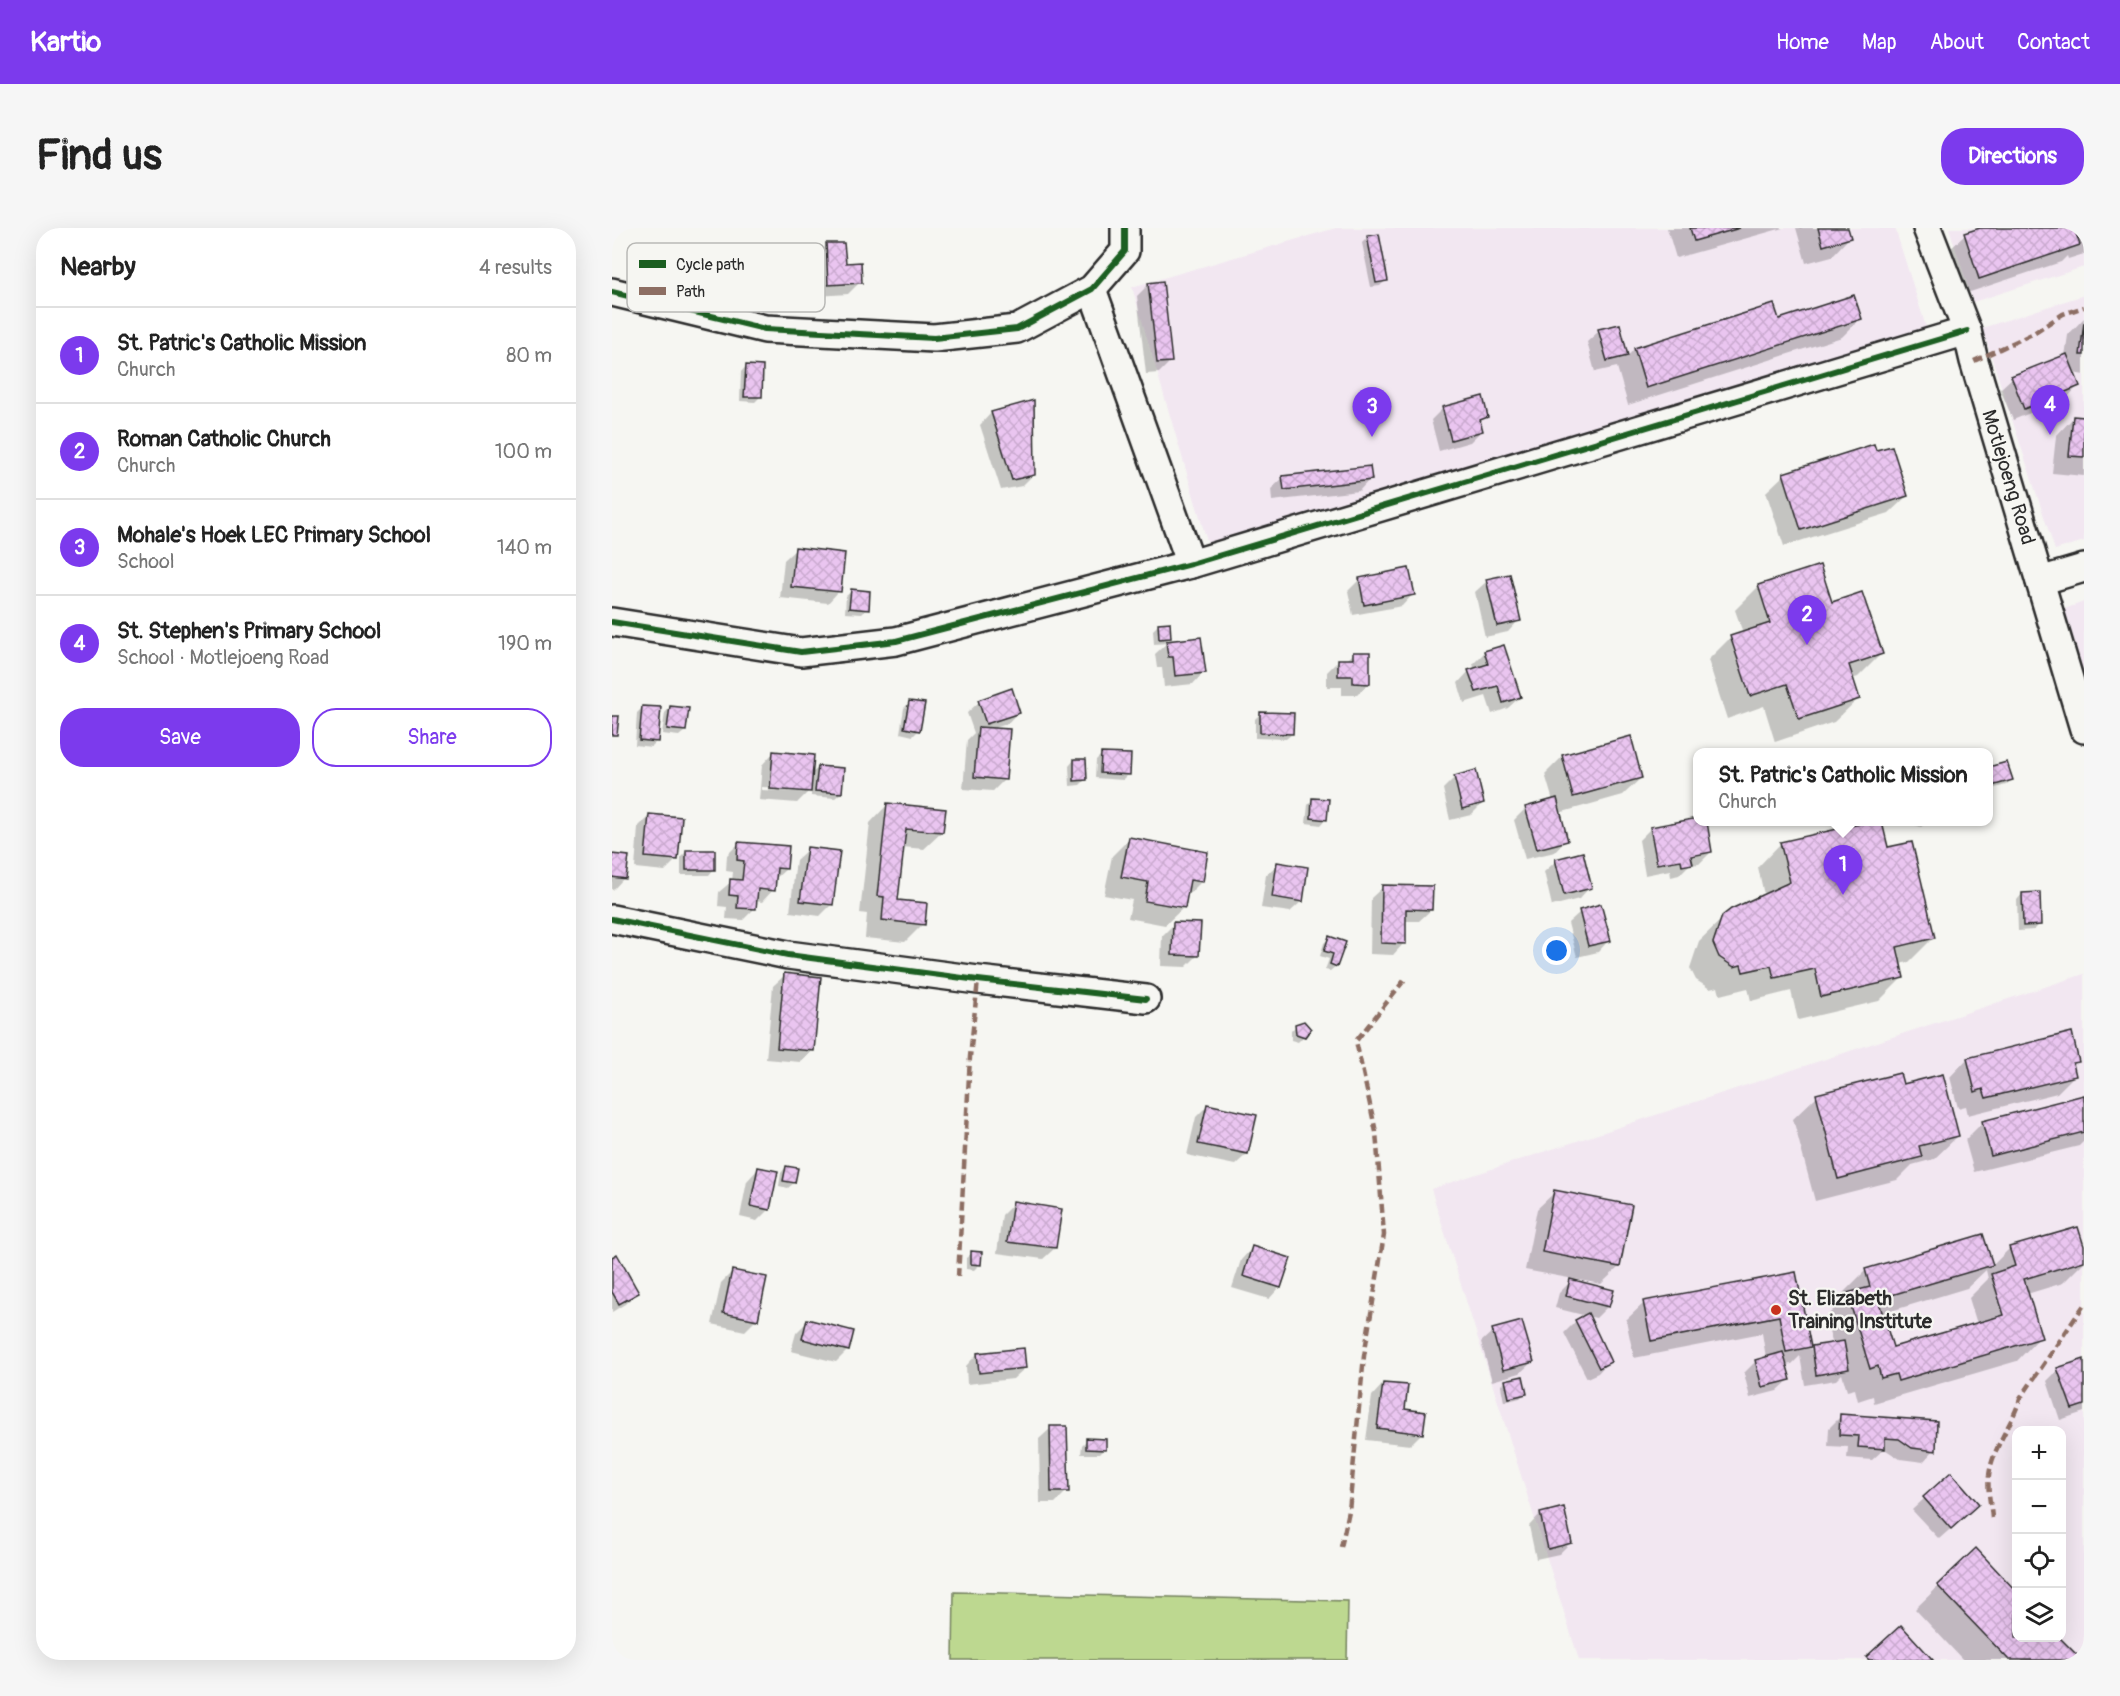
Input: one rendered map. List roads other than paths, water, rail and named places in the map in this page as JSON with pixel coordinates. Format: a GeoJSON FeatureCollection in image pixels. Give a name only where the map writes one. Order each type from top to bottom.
{"type":"FeatureCollection","features":[{"type":"Feature","properties":{"kind":"street"},"geometry":{"type":"LineString","coordinates":[[695,312],[765,329],[934,338],[1017,329],[1092,289],[1125,251],[1125,228]]}},
{"type":"Feature","properties":{"kind":"street","name":"Motlejoeng Road"},"geometry":{"type":"LineString","coordinates":[[1927,228],[1967,331],[2084,729]]}},
{"type":"Feature","properties":{"kind":"street"},"geometry":{"type":"LineString","coordinates":[[1092,289],[1191,564]]}},
{"type":"Feature","properties":{"kind":"street"},"geometry":{"type":"LineString","coordinates":[[612,292],[627,296]]}},
{"type":"Feature","properties":{"kind":"street"},"geometry":{"type":"LineString","coordinates":[[612,622],[801,652],[896,641],[1191,564],[1967,331]]}},
{"type":"Feature","properties":{"kind":"street"},"geometry":{"type":"LineString","coordinates":[[2040,581],[2084,568]]}},
{"type":"Feature","properties":{"kind":"street"},"geometry":{"type":"LineString","coordinates":[[612,919],[788,955],[1146,999]]}},
{"type":"Feature","properties":{"kind":"place","name":"St. Stephen's Primary School"},"geometry":{"type":"Point","coordinates":[2050,435]}},
{"type":"Feature","properties":{"kind":"place","name":"Mohale's Hoek LEC Primary School"},"geometry":{"type":"Point","coordinates":[1372,437]}},
{"type":"Feature","properties":{"kind":"place","name":"Roman Catholic Church"},"geometry":{"type":"Point","coordinates":[1807,645]}},
{"type":"Feature","properties":{"kind":"place","name":"St. Patric's Catholic Mission"},"geometry":{"type":"Point","coordinates":[1843,895]}},
{"type":"Feature","properties":{"kind":"place","name":"St. Elizabeth Training Institute"},"geometry":{"type":"Point","coordinates":[1776,1310]}}]}
